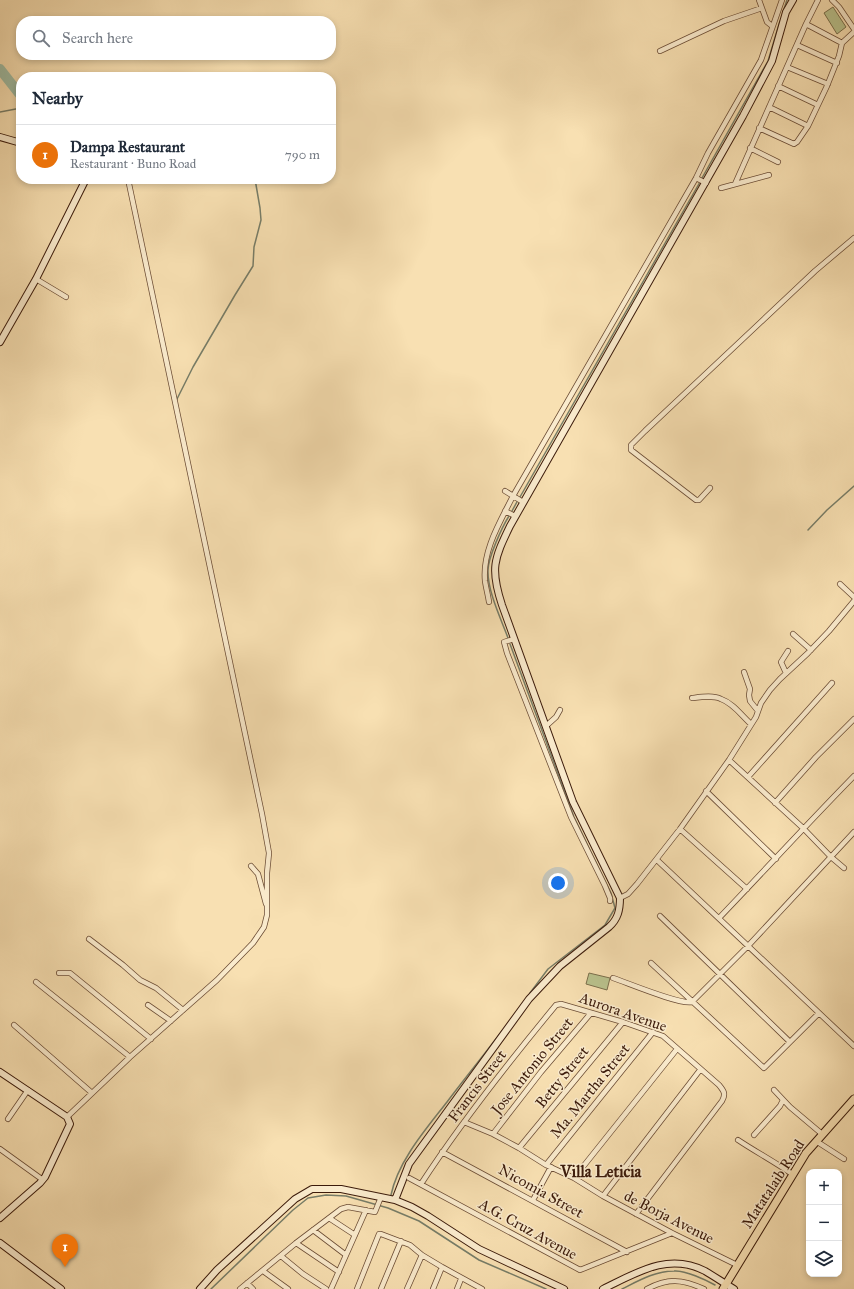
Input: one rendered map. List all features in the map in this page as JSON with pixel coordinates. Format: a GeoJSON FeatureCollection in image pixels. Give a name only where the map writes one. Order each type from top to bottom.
{"type":"FeatureCollection","features":[{"type":"Feature","properties":{"kind":"main road","name":"Matatalaib Road"},"geometry":{"type":"LineString","coordinates":[[724,1286],[806,1153],[854,1099]]}},
{"type":"Feature","properties":{"kind":"street"},"geometry":{"type":"LineString","coordinates":[[759,0],[767,22],[772,26]]}},
{"type":"Feature","properties":{"kind":"street"},"geometry":{"type":"LineString","coordinates":[[489,602],[485,580],[486,556],[495,530],[513,496],[696,178],[708,152],[762,60],[772,26],[782,0]]}},
{"type":"Feature","properties":{"kind":"street"},"geometry":{"type":"LineString","coordinates":[[395,1200],[408,1164],[529,999],[560,966],[613,924],[620,909],[620,898],[573,802],[514,639],[498,593],[495,572],[497,556],[515,516],[706,183],[768,69],[786,12],[793,0]]}},
{"type":"Feature","properties":{"kind":"street"},"geometry":{"type":"LineString","coordinates":[[735,184],[796,45],[818,0]]}},
{"type":"Feature","properties":{"kind":"street"},"geometry":{"type":"LineString","coordinates":[[759,128],[794,144],[808,126],[828,84],[842,43],[854,30],[839,7],[832,0]]}},
{"type":"Feature","properties":{"kind":"street"},"geometry":{"type":"LineString","coordinates":[[660,51],[724,21],[762,8]]}},
{"type":"Feature","properties":{"kind":"street"},"geometry":{"type":"LineString","coordinates":[[806,24],[842,43]]}},
{"type":"Feature","properties":{"kind":"street"},"geometry":{"type":"LineString","coordinates":[[796,45],[836,63]]}},
{"type":"Feature","properties":{"kind":"street"},"geometry":{"type":"LineString","coordinates":[[787,67],[828,84]]}},
{"type":"Feature","properties":{"kind":"street"},"geometry":{"type":"LineString","coordinates":[[778,86],[818,105]]}},
{"type":"Feature","properties":{"kind":"street"},"geometry":{"type":"LineString","coordinates":[[769,107],[808,126]]}},
{"type":"Feature","properties":{"kind":"street"},"geometry":{"type":"LineString","coordinates":[[0,137],[16,142]]}},
{"type":"Feature","properties":{"kind":"street"},"geometry":{"type":"LineString","coordinates":[[750,148],[778,162]]}},
{"type":"Feature","properties":{"kind":"street"},"geometry":{"type":"LineString","coordinates":[[721,188],[769,176]]}},
{"type":"Feature","properties":{"kind":"street"},"geometry":{"type":"LineString","coordinates":[[696,178],[706,183]]}},
{"type":"Feature","properties":{"kind":"street"},"geometry":{"type":"LineString","coordinates":[[0,342],[36,279],[84,184]]}},
{"type":"Feature","properties":{"kind":"street"},"geometry":{"type":"LineString","coordinates":[[67,1117],[130,1057],[217,980],[253,943],[264,927],[268,907],[267,873],[269,853],[262,814],[129,184]]}},
{"type":"Feature","properties":{"kind":"street"},"geometry":{"type":"LineString","coordinates":[[710,488],[699,500],[696,500],[631,450],[631,446],[645,430],[712,369],[815,271],[854,238]]}},
{"type":"Feature","properties":{"kind":"street"},"geometry":{"type":"LineString","coordinates":[[36,279],[66,297]]}},
{"type":"Feature","properties":{"kind":"street"},"geometry":{"type":"LineString","coordinates":[[505,491],[523,502]]}},
{"type":"Feature","properties":{"kind":"street"},"geometry":{"type":"LineString","coordinates":[[505,511],[515,516]]}},
{"type":"Feature","properties":{"kind":"street"},"geometry":{"type":"LineString","coordinates":[[840,584],[854,597]]}},
{"type":"Feature","properties":{"kind":"street"},"geometry":{"type":"LineString","coordinates":[[620,898],[628,894],[657,860],[730,760],[751,724],[761,703],[770,690],[786,673],[812,650],[854,601]]}},
{"type":"Feature","properties":{"kind":"street"},"geometry":{"type":"LineString","coordinates":[[793,634],[812,650]]}},
{"type":"Feature","properties":{"kind":"street"},"geometry":{"type":"LineString","coordinates":[[514,639],[504,642],[507,653],[571,817],[610,898],[610,901]]}},
{"type":"Feature","properties":{"kind":"street"},"geometry":{"type":"LineString","coordinates":[[786,673],[781,662],[788,651]]}},
{"type":"Feature","properties":{"kind":"street"},"geometry":{"type":"LineString","coordinates":[[744,672],[750,688],[750,701],[758,711]]}},
{"type":"Feature","properties":{"kind":"street"},"geometry":{"type":"LineString","coordinates":[[748,777],[832,683]]}},
{"type":"Feature","properties":{"kind":"street"},"geometry":{"type":"LineString","coordinates":[[692,698],[721,698],[751,724]]}},
{"type":"Feature","properties":{"kind":"street"},"geometry":{"type":"LineString","coordinates":[[546,726],[556,717],[560,710]]}},
{"type":"Feature","properties":{"kind":"street"},"geometry":{"type":"LineString","coordinates":[[775,803],[816,757],[854,719]]}},
{"type":"Feature","properties":{"kind":"street"},"geometry":{"type":"LineString","coordinates":[[730,760],[844,868]]}},
{"type":"Feature","properties":{"kind":"street"},"geometry":{"type":"LineString","coordinates":[[719,918],[854,776]]}},
{"type":"Feature","properties":{"kind":"street"},"geometry":{"type":"LineString","coordinates":[[706,791],[776,859]]}},
{"type":"Feature","properties":{"kind":"street"},"geometry":{"type":"LineString","coordinates":[[680,829],[747,889]]}},
{"type":"Feature","properties":{"kind":"street"},"geometry":{"type":"LineString","coordinates":[[613,978],[667,997],[688,1003],[692,1002],[748,946],[854,832]]}},
{"type":"Feature","properties":{"kind":"street"},"geometry":{"type":"LineString","coordinates":[[657,860],[854,1046]]}},
{"type":"Feature","properties":{"kind":"street"},"geometry":{"type":"LineString","coordinates":[[251,866],[258,874],[268,907]]}},
{"type":"Feature","properties":{"kind":"street"},"geometry":{"type":"LineString","coordinates":[[660,916],[790,1042]]}},
{"type":"Feature","properties":{"kind":"street"},"geometry":{"type":"LineString","coordinates":[[89,939],[136,977],[156,988],[183,1010]]}},
{"type":"Feature","properties":{"kind":"street"},"geometry":{"type":"LineString","coordinates":[[651,963],[763,1068],[765,1068],[819,1013]]}},
{"type":"Feature","properties":{"kind":"street"},"geometry":{"type":"LineString","coordinates":[[59,973],[70,973],[151,1039]]}},
{"type":"Feature","properties":{"kind":"street"},"geometry":{"type":"LineString","coordinates":[[36,982],[130,1057]]}},
{"type":"Feature","properties":{"kind":"street","name":"Aurora Avenue"},"geometry":{"type":"LineString","coordinates":[[556,1005],[561,1004],[623,1022],[663,1036],[700,1070],[714,1080],[723,1090],[724,1097],[722,1101],[636,1214]]}},
{"type":"Feature","properties":{"kind":"street"},"geometry":{"type":"LineString","coordinates":[[148,1005],[171,1021]]}},
{"type":"Feature","properties":{"kind":"street","name":"Francis Street"},"geometry":{"type":"LineString","coordinates":[[421,1184],[442,1152],[509,1062],[556,1005]]}},
{"type":"Feature","properties":{"kind":"street","name":"Jose Antonio Street"},"geometry":{"type":"LineString","coordinates":[[493,1134],[541,1072],[591,1013]]}},
{"type":"Feature","properties":{"kind":"street","name":"Betty Street"},"geometry":{"type":"LineString","coordinates":[[519,1148],[623,1022]]}},
{"type":"Feature","properties":{"kind":"street"},"geometry":{"type":"LineString","coordinates":[[14,1025],[92,1093]]}},
{"type":"Feature","properties":{"kind":"street","name":"Ma. Martha Street"},"geometry":{"type":"LineString","coordinates":[[533,1200],[548,1166],[653,1032]]}},
{"type":"Feature","properties":{"kind":"street"},"geometry":{"type":"LineString","coordinates":[[574,1178],[677,1049]]}},
{"type":"Feature","properties":{"kind":"street"},"geometry":{"type":"LineString","coordinates":[[603,1196],[700,1070]]}},
{"type":"Feature","properties":{"kind":"street"},"geometry":{"type":"LineString","coordinates":[[0,1072],[67,1117],[70,1126],[43,1180],[0,1218]]}},
{"type":"Feature","properties":{"kind":"street"},"geometry":{"type":"LineString","coordinates":[[8,1119],[28,1090]]}},
{"type":"Feature","properties":{"kind":"street"},"geometry":{"type":"LineString","coordinates":[[774,1090],[783,1100],[822,1134]]}},
{"type":"Feature","properties":{"kind":"street"},"geometry":{"type":"LineString","coordinates":[[754,1135],[780,1106],[783,1100]]}},
{"type":"Feature","properties":{"kind":"street","name":"de Borja Avenue"},"geometry":{"type":"LineString","coordinates":[[464,1122],[493,1134],[636,1214],[737,1265]]}},
{"type":"Feature","properties":{"kind":"street"},"geometry":{"type":"LineString","coordinates":[[738,1140],[771,1159],[792,1174]]}},
{"type":"Feature","properties":{"kind":"street"},"geometry":{"type":"LineString","coordinates":[[816,1141],[844,1159]]}},
{"type":"Feature","properties":{"kind":"street"},"geometry":{"type":"LineString","coordinates":[[0,1149],[43,1180]]}},
{"type":"Feature","properties":{"kind":"street","name":"Nicomia Street"},"geometry":{"type":"LineString","coordinates":[[442,1152],[627,1252]]}},
{"type":"Feature","properties":{"kind":"street","name":"A.G. Cruz Avenue"},"geometry":{"type":"LineString","coordinates":[[409,1178],[577,1269],[584,1269],[672,1233]]}},
{"type":"Feature","properties":{"kind":"street"},"geometry":{"type":"LineString","coordinates":[[200,1289],[217,1270],[283,1208],[302,1194],[312,1189],[341,1189],[380,1199],[395,1200],[428,1216],[479,1249],[564,1289]]}},
{"type":"Feature","properties":{"kind":"street"},"geometry":{"type":"LineString","coordinates":[[240,1289],[296,1243],[345,1207],[376,1212],[380,1199]]}},
{"type":"Feature","properties":{"kind":"street"},"geometry":{"type":"LineString","coordinates":[[331,1289],[366,1210]]}},
{"type":"Feature","properties":{"kind":"street"},"geometry":{"type":"LineString","coordinates":[[329,1218],[355,1235]]}},
{"type":"Feature","properties":{"kind":"street"},"geometry":{"type":"LineString","coordinates":[[313,1230],[346,1255]]}},
{"type":"Feature","properties":{"kind":"street"},"geometry":{"type":"LineString","coordinates":[[357,1289],[379,1234],[410,1245],[422,1255],[461,1279],[482,1289]]}},
{"type":"Feature","properties":{"kind":"street"},"geometry":{"type":"LineString","coordinates":[[382,1289],[401,1241]]}},
{"type":"Feature","properties":{"kind":"street"},"geometry":{"type":"LineString","coordinates":[[0,1243],[61,1289]]}},
{"type":"Feature","properties":{"kind":"street"},"geometry":{"type":"LineString","coordinates":[[296,1243],[339,1272]]}},
{"type":"Feature","properties":{"kind":"street"},"geometry":{"type":"LineString","coordinates":[[407,1289],[422,1255]]}},
{"type":"Feature","properties":{"kind":"street"},"geometry":{"type":"LineString","coordinates":[[281,1256],[303,1274],[326,1289]]}},
{"type":"Feature","properties":{"kind":"street"},"geometry":{"type":"LineString","coordinates":[[603,1289],[649,1267],[666,1263],[690,1265],[704,1271],[724,1286],[734,1289]]}},
{"type":"Feature","properties":{"kind":"street"},"geometry":{"type":"LineString","coordinates":[[433,1289],[442,1267]]}},
{"type":"Feature","properties":{"kind":"street"},"geometry":{"type":"LineString","coordinates":[[263,1270],[288,1289]]}},
{"type":"Feature","properties":{"kind":"street"},"geometry":{"type":"LineString","coordinates":[[457,1289],[461,1279]]}},
{"type":"Feature","properties":{"kind":"street"},"geometry":{"type":"LineString","coordinates":[[649,1288],[667,1281],[676,1281],[690,1283],[704,1289]]}},
{"type":"Feature","properties":{"kind":"street"},"geometry":{"type":"LineString","coordinates":[[248,1283],[253,1289]]}},
{"type":"Feature","properties":{"kind":"green space"},"geometry":{"type":"Polygon","coordinates":[[[833,7],[846,27],[837,34],[824,13],[833,7]]]}},
{"type":"Feature","properties":{"kind":"green space"},"geometry":{"type":"Polygon","coordinates":[[[589,973],[610,978],[607,990],[586,984],[589,973]]]}},
{"type":"Feature","properties":{"kind":"waterway"},"geometry":{"type":"LineString","coordinates":[[783,12],[787,0]]}},
{"type":"Feature","properties":{"kind":"waterway"},"geometry":{"type":"LineString","coordinates":[[702,178],[768,61],[780,21]]}},
{"type":"Feature","properties":{"kind":"waterway"},"geometry":{"type":"LineString","coordinates":[[0,69],[16,90]]}},
{"type":"Feature","properties":{"kind":"waterway"},"geometry":{"type":"LineString","coordinates":[[0,112],[16,109]]}},
{"type":"Feature","properties":{"kind":"waterway"},"geometry":{"type":"LineString","coordinates":[[520,497],[700,182]]}},
{"type":"Feature","properties":{"kind":"waterway"},"geometry":{"type":"LineString","coordinates":[[176,401],[193,367],[253,266],[254,247],[261,220],[256,184]]}},
{"type":"Feature","properties":{"kind":"waterway"},"geometry":{"type":"LineString","coordinates":[[808,530],[827,510],[854,486]]}},
{"type":"Feature","properties":{"kind":"waterway"},"geometry":{"type":"LineString","coordinates":[[512,511],[518,500]]}},
{"type":"Feature","properties":{"kind":"waterway"},"geometry":{"type":"LineString","coordinates":[[508,638],[492,595],[488,578],[488,570],[490,558],[509,516]]}},
{"type":"Feature","properties":{"kind":"waterway"},"geometry":{"type":"LineString","coordinates":[[510,644],[574,817],[611,893],[615,908],[605,925],[548,969],[530,993]]}},
{"type":"Feature","properties":{"kind":"waterway"},"geometry":{"type":"LineString","coordinates":[[391,1195],[400,1170],[414,1146],[430,1123],[502,1031]]}},
{"type":"Feature","properties":{"kind":"waterway"},"geometry":{"type":"LineString","coordinates":[[211,1289],[293,1210],[308,1198],[326,1195],[346,1196],[388,1208],[419,1221],[479,1260],[546,1289]]}},
{"type":"Feature","properties":{"kind":"waterway"},"geometry":{"type":"LineString","coordinates":[[622,1289],[640,1280],[667,1271],[679,1271],[701,1278],[715,1285]]}},
{"type":"Feature","properties":{"kind":"place","name":"Dampa Restaurant"},"geometry":{"type":"Point","coordinates":[65,1267]}},
{"type":"Feature","properties":{"kind":"district","name":"Villa Leticia"},"geometry":{"type":"Point","coordinates":[601,1171]}}]}
